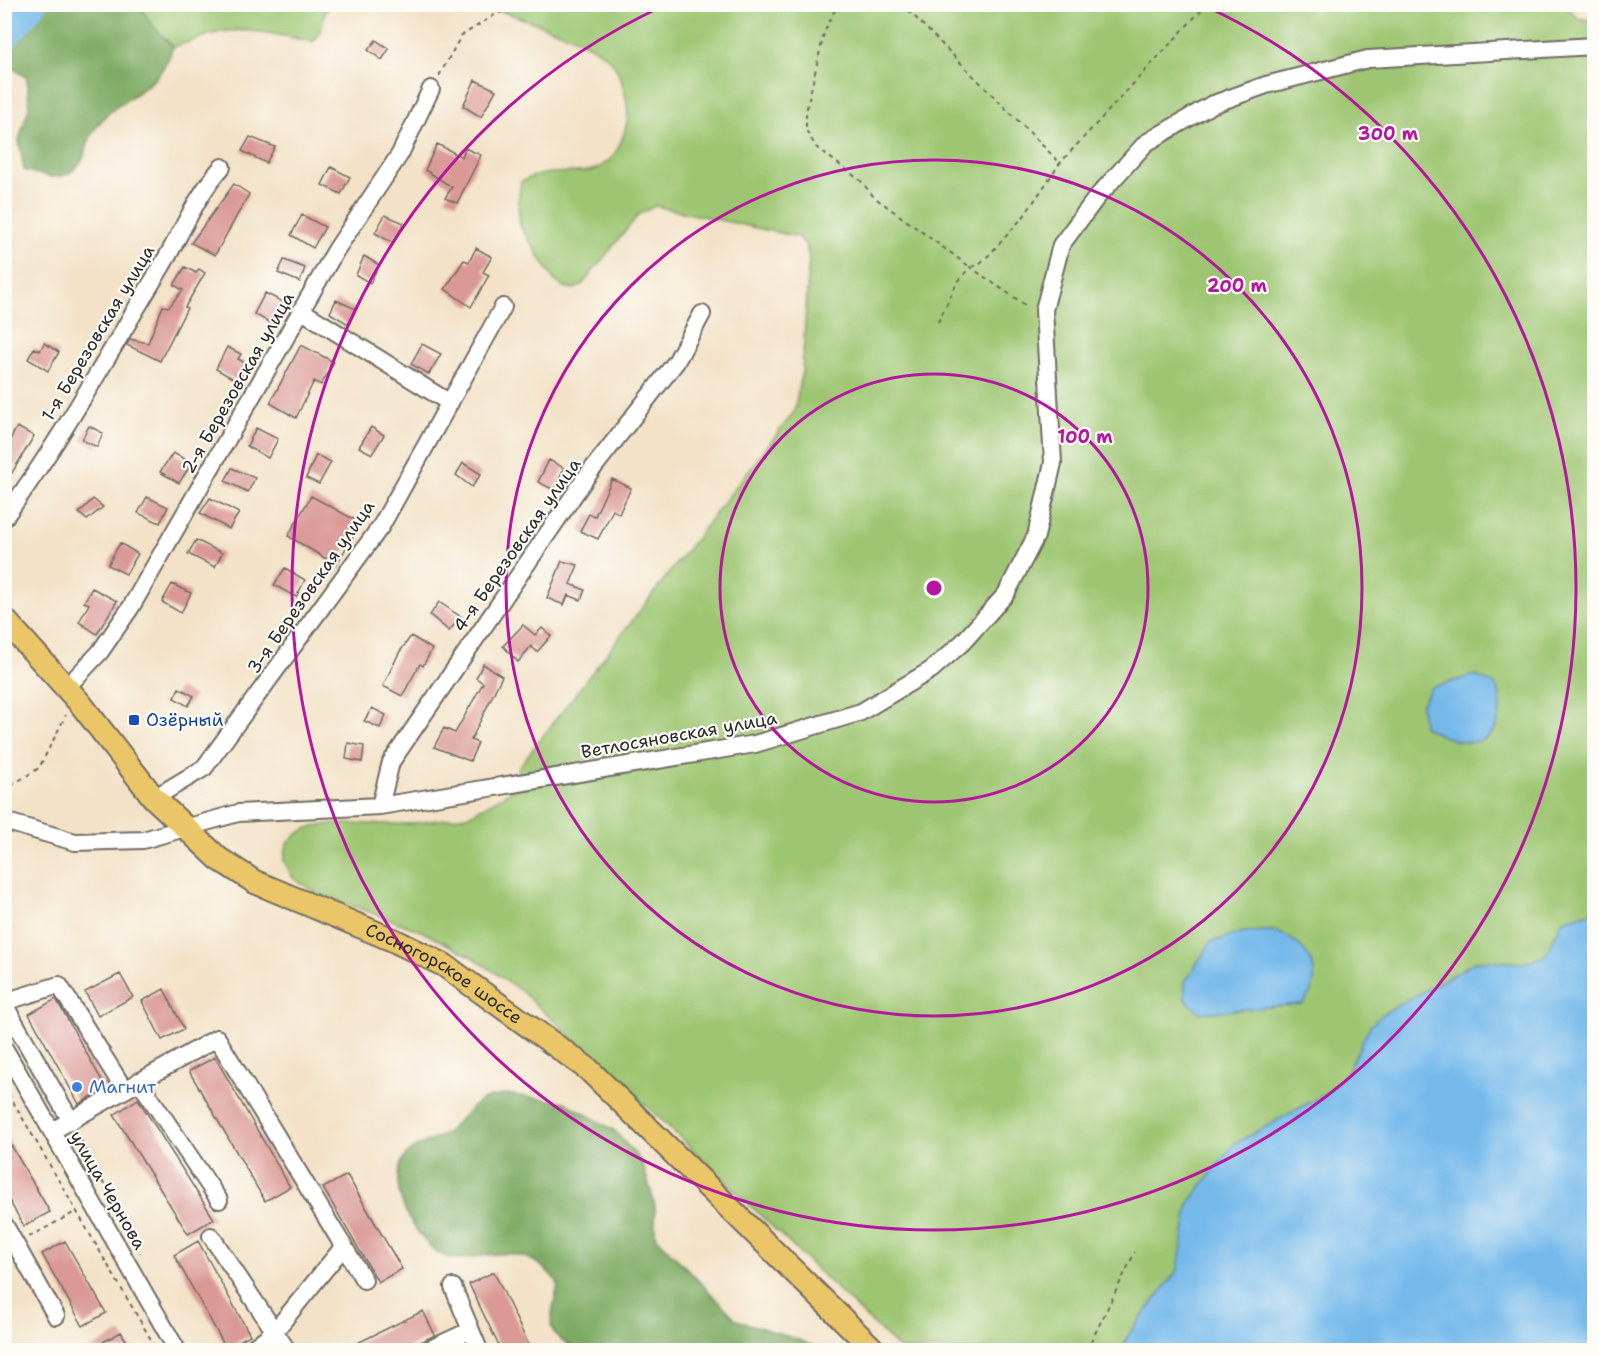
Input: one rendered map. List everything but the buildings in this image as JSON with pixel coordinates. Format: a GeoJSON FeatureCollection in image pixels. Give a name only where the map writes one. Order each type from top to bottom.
{"type":"FeatureCollection","features":[{"type":"Feature","properties":{"kind":"main road","name":"Сосногорское шоссе"},"geometry":{"type":"LineString","coordinates":[[4,619],[73,696],[154,798],[219,859],[255,882],[393,940],[444,965],[588,1069],[874,1350]]}},
{"type":"Feature","properties":{"kind":"street","name":"Ветлосяновская улица"},"geometry":{"type":"LineString","coordinates":[[4,821],[75,843],[143,840],[238,813],[380,806],[754,744],[861,712],[931,670],[962,643],[1006,594],[1036,536],[1053,463],[1044,316],[1061,246],[1097,196],[1146,143],[1211,105],[1266,85],[1368,59],[1594,46]]}},
{"type":"Feature","properties":{"kind":"street","name":"2-я Березовская улица"},"geometry":{"type":"LineString","coordinates":[[73,696],[131,607],[336,250],[400,154],[431,89]]}},
{"type":"Feature","properties":{"kind":"street","name":"1-я Березовская улица"},"geometry":{"type":"LineString","coordinates":[[4,519],[32,480],[156,275],[205,186],[222,167]]}},
{"type":"Feature","properties":{"kind":"street","name":"3-я Березовская улица"},"geometry":{"type":"LineString","coordinates":[[154,798],[204,768],[381,526],[503,307]]}},
{"type":"Feature","properties":{"kind":"street"},"geometry":{"type":"LineString","coordinates":[[302,311],[450,403]]}},
{"type":"Feature","properties":{"kind":"street","name":"4-я Березовская улица"},"geometry":{"type":"LineString","coordinates":[[380,806],[391,762],[587,476],[676,362],[702,314]]}},
{"type":"Feature","properties":{"kind":"street"},"geometry":{"type":"LineString","coordinates":[[70,1121],[4,1003],[59,985],[131,1085],[219,1200]]}},
{"type":"Feature","properties":{"kind":"street"},"geometry":{"type":"LineString","coordinates":[[52,1131],[218,1038],[364,1280]]}},
{"type":"Feature","properties":{"kind":"street","name":"улица Чернова"},"geometry":{"type":"LineString","coordinates":[[4,1048],[177,1350]]}},
{"type":"Feature","properties":{"kind":"street"},"geometry":{"type":"LineString","coordinates":[[4,1224],[56,1316]]}},
{"type":"Feature","properties":{"kind":"street"},"geometry":{"type":"LineString","coordinates":[[210,1236],[286,1350]]}},
{"type":"Feature","properties":{"kind":"street"},"geometry":{"type":"LineString","coordinates":[[250,1350],[275,1332],[344,1246]]}},
{"type":"Feature","properties":{"kind":"street"},"geometry":{"type":"LineString","coordinates":[[453,1287],[469,1331],[479,1350]]}},
{"type":"Feature","properties":{"kind":"street"},"geometry":{"type":"LineString","coordinates":[[428,1350],[469,1331]]}},
{"type":"Feature","properties":{"kind":"path"},"geometry":{"type":"LineString","coordinates":[[431,89],[461,36],[496,15],[529,4]]}},
{"type":"Feature","properties":{"kind":"path"},"geometry":{"type":"LineString","coordinates":[[842,4],[833,13],[824,33],[806,112],[806,129],[816,147],[861,181],[874,197],[1008,295],[1044,316]]}},
{"type":"Feature","properties":{"kind":"path"},"geometry":{"type":"LineString","coordinates":[[902,4],[1060,163]]}},
{"type":"Feature","properties":{"kind":"path"},"geometry":{"type":"LineString","coordinates":[[938,322],[957,283],[970,267],[978,265],[989,255],[1024,216],[1060,163],[1207,4]]}},
{"type":"Feature","properties":{"kind":"path"},"geometry":{"type":"LineString","coordinates":[[4,790],[39,768],[73,696]]}},
{"type":"Feature","properties":{"kind":"path"},"geometry":{"type":"LineString","coordinates":[[4,1086],[157,1350]]}},
{"type":"Feature","properties":{"kind":"path"},"geometry":{"type":"LineString","coordinates":[[70,1121],[142,1257]]}},
{"type":"Feature","properties":{"kind":"path"},"geometry":{"type":"LineString","coordinates":[[17,1244],[92,1202]]}},
{"type":"Feature","properties":{"kind":"path"},"geometry":{"type":"LineString","coordinates":[[1087,1350],[1135,1252]]}},
{"type":"Feature","properties":{"kind":"green space"},"geometry":{"type":"Polygon","coordinates":[[[1564,4],[1578,18],[1594,21],[1594,911],[1563,920],[1545,956],[1525,963],[1477,961],[1383,1014],[1359,1048],[1348,1071],[1327,1093],[1234,1144],[1189,1203],[1179,1270],[1129,1334],[1122,1350],[900,1350],[669,1127],[521,991],[474,958],[419,930],[314,892],[293,878],[284,861],[287,844],[308,828],[329,824],[407,824],[467,816],[515,789],[518,768],[794,412],[802,372],[809,258],[806,245],[798,237],[655,206],[639,214],[582,285],[575,289],[564,287],[554,280],[520,226],[518,202],[521,182],[542,174],[592,170],[606,163],[618,149],[624,132],[627,119],[625,92],[615,67],[601,52],[551,28],[482,5],[1564,4]]]}},
{"type":"Feature","properties":{"kind":"green space"},"geometry":{"type":"Polygon","coordinates":[[[4,5],[141,5],[149,22],[173,47],[166,64],[157,76],[103,119],[90,137],[83,158],[77,167],[67,174],[55,177],[24,170],[19,140],[29,107],[27,78],[5,63],[4,5]]]}},
{"type":"Feature","properties":{"kind":"green space"},"geometry":{"type":"Polygon","coordinates":[[[141,5],[329,5],[317,38],[313,42],[268,33],[233,31],[215,33],[173,47],[149,22],[141,5]]]}},
{"type":"Feature","properties":{"kind":"green space"},"geometry":{"type":"Polygon","coordinates":[[[506,1094],[565,1102],[614,1130],[642,1162],[655,1205],[655,1236],[737,1320],[799,1340],[821,1350],[667,1350],[638,1347],[634,1350],[610,1351],[573,1346],[563,1342],[551,1325],[558,1283],[542,1266],[525,1257],[509,1254],[463,1259],[450,1258],[438,1253],[418,1233],[403,1205],[398,1175],[402,1162],[414,1148],[447,1132],[480,1101],[506,1094]]]}},
{"type":"Feature","properties":{"kind":"water"},"geometry":{"type":"Polygon","coordinates":[[[1474,675],[1493,684],[1499,693],[1497,724],[1491,734],[1482,740],[1459,741],[1423,726],[1421,705],[1431,688],[1474,675]]]}},
{"type":"Feature","properties":{"kind":"water"},"geometry":{"type":"Polygon","coordinates":[[[1594,911],[1594,1350],[1122,1350],[1129,1334],[1178,1270],[1189,1203],[1234,1144],[1327,1093],[1348,1071],[1370,1026],[1383,1014],[1477,961],[1525,963],[1545,956],[1563,920],[1594,911]]]}},
{"type":"Feature","properties":{"kind":"water"},"geometry":{"type":"Polygon","coordinates":[[[1272,931],[1295,942],[1310,960],[1314,970],[1314,981],[1310,993],[1302,1004],[1200,1013],[1185,999],[1185,982],[1211,942],[1244,932],[1272,931]]]}},
{"type":"Feature","properties":{"kind":"waterway"},"geometry":{"type":"LineString","coordinates":[[4,39],[34,4]]}},
{"type":"Feature","properties":{"kind":"place","name":"Озёрный"},"geometry":{"type":"Point","coordinates":[134,720]}},
{"type":"Feature","properties":{"kind":"place","name":"Магнит"},"geometry":{"type":"Point","coordinates":[77,1087]}}]}
